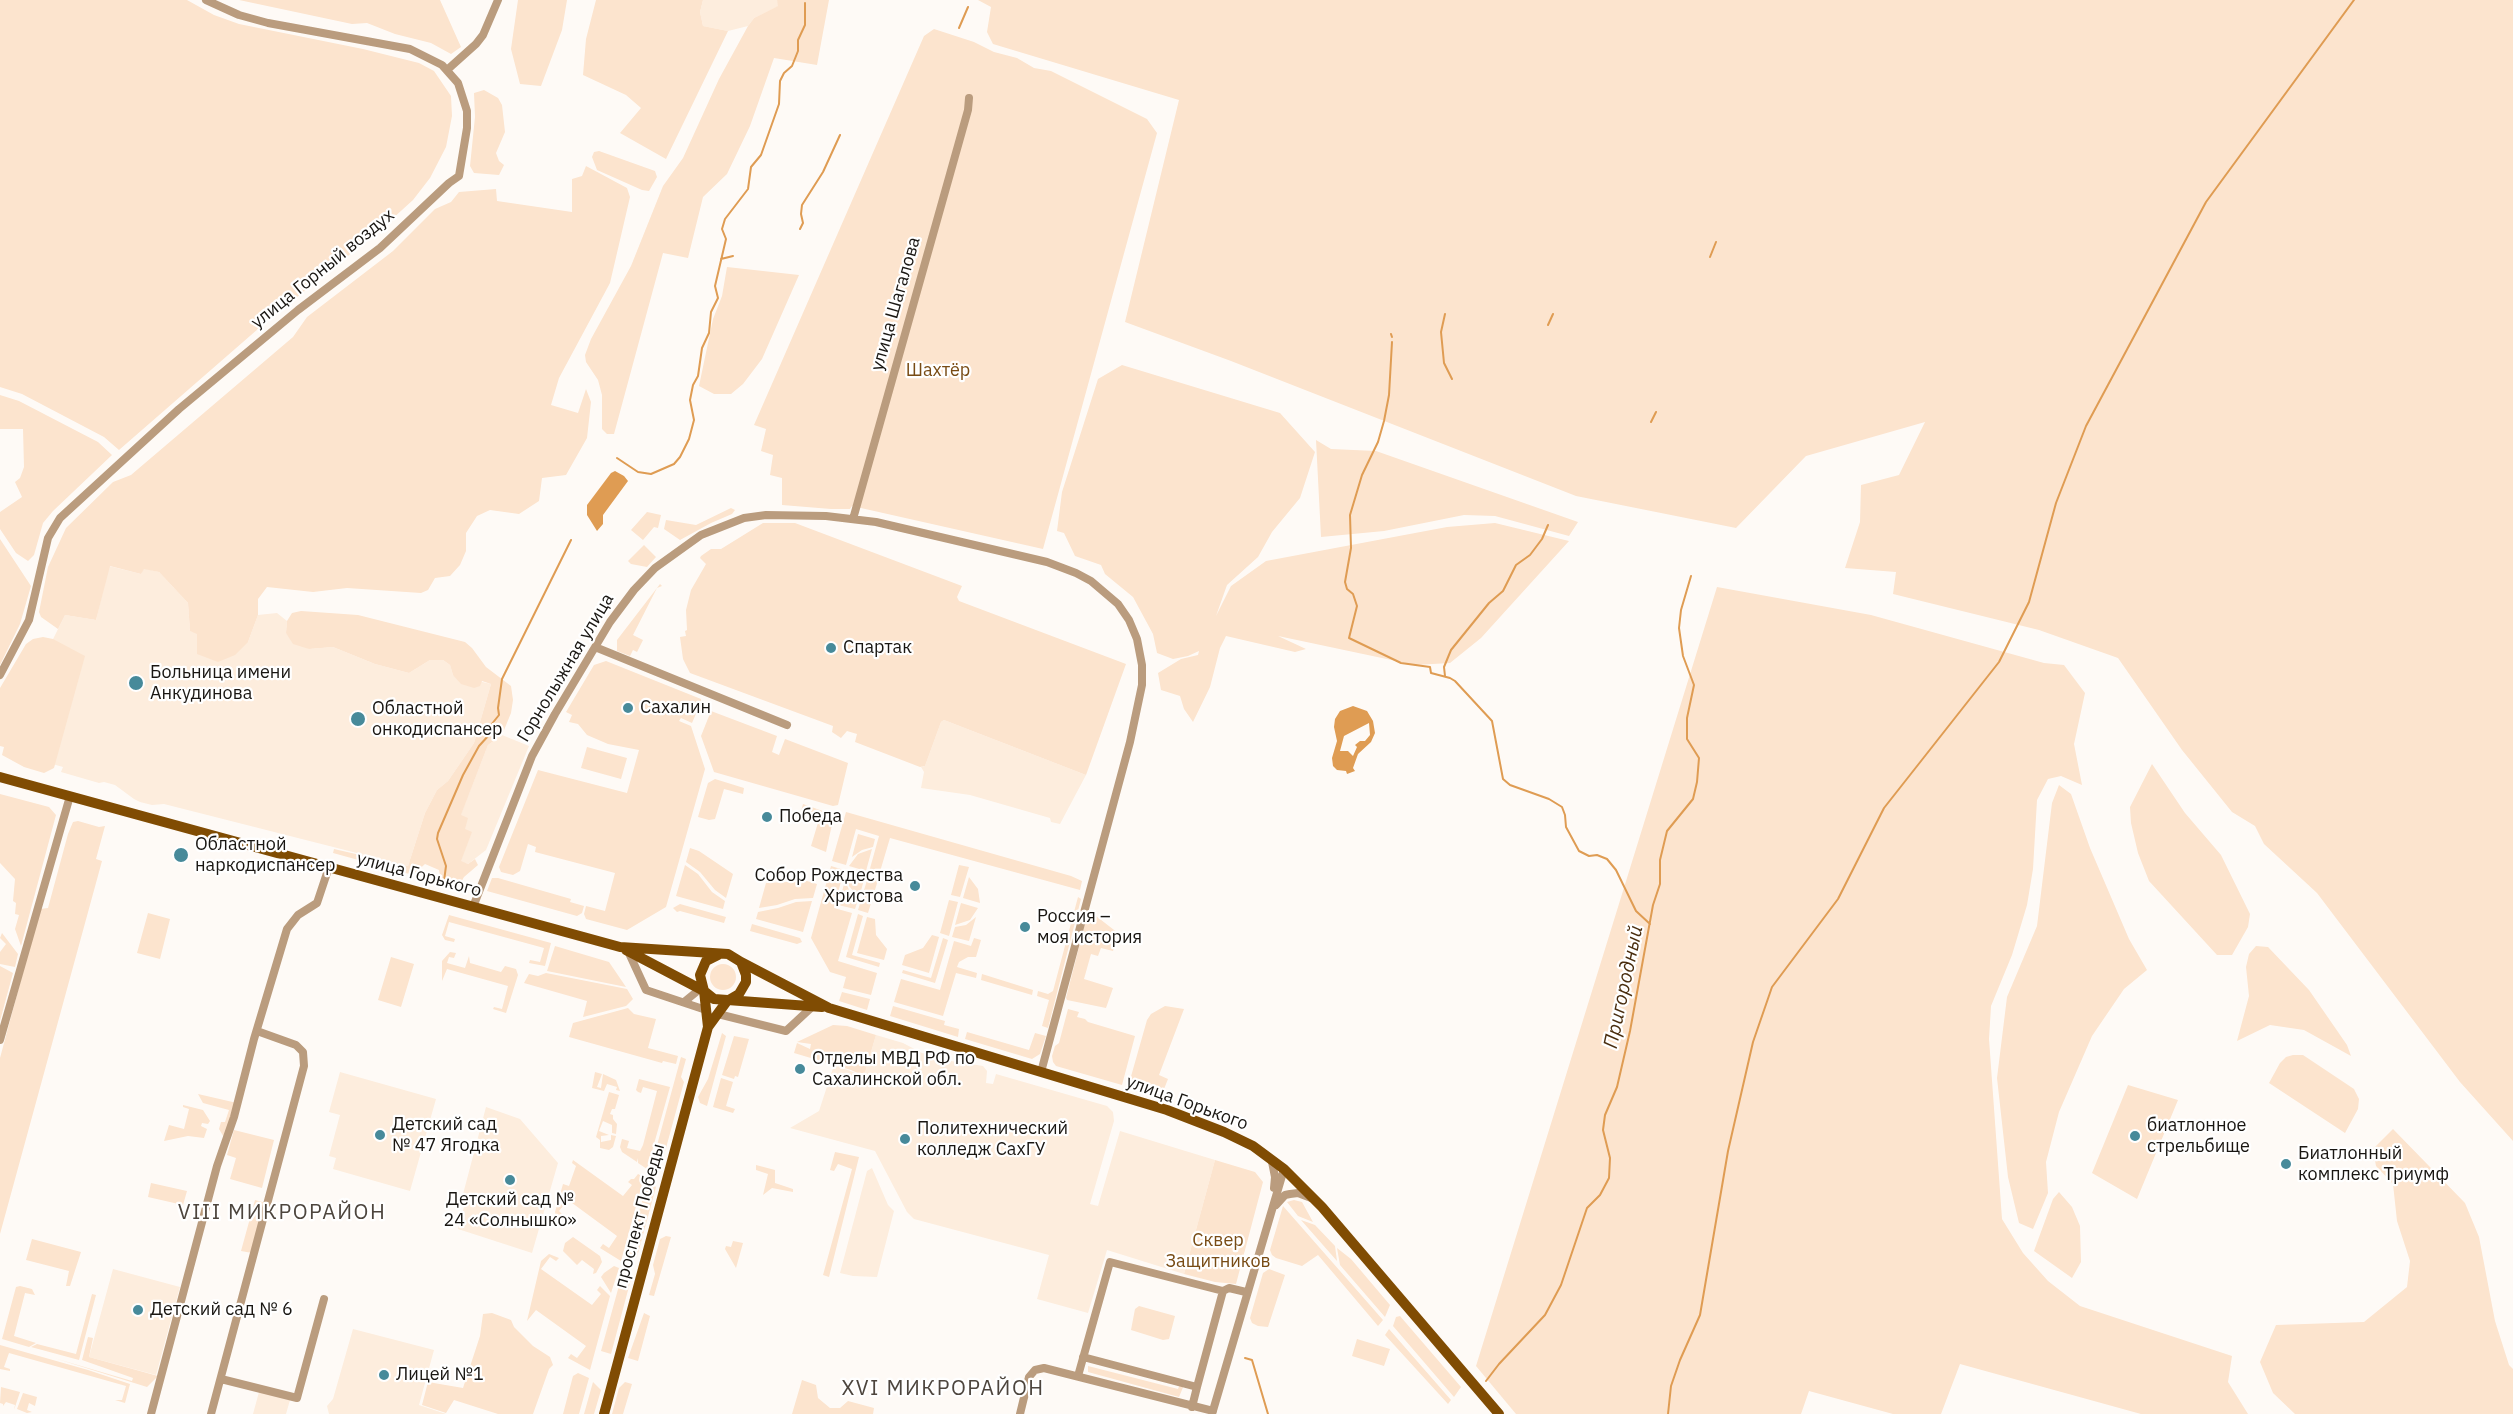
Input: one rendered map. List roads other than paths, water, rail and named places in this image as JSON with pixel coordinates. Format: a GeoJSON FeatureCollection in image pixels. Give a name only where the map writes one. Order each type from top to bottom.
{"type":"FeatureCollection","features":[{"type":"Feature","properties":{"kind":"main road","name":"улица Горького"},"geometry":{"type":"LineString","coordinates":[[0,777],[624,949],[702,990]]}},
{"type":"Feature","properties":{"kind":"main road","name":"улица Горького"},"geometry":{"type":"LineString","coordinates":[[624,949],[721,954]]}},
{"type":"Feature","properties":{"kind":"main road"},"geometry":{"type":"LineString","coordinates":[[721,954],[735,957],[741,962],[747,975],[740,994],[727,1000],[714,999],[702,990],[700,984],[702,968],[706,961],[721,954]]}},
{"type":"Feature","properties":{"kind":"main road","name":"улица Горького"},"geometry":{"type":"LineString","coordinates":[[741,962],[829,1008]]}},
{"type":"Feature","properties":{"kind":"main road","name":"проспект Победы"},"geometry":{"type":"LineString","coordinates":[[604,1414],[708,1027],[702,990]]}},
{"type":"Feature","properties":{"kind":"main road","name":"улица Горького"},"geometry":{"type":"LineString","coordinates":[[727,1000],[829,1008],[1167,1110],[1215,1128],[1252,1146],[1284,1169],[1313,1198],[1499,1414]]}},
{"type":"Feature","properties":{"kind":"main road","name":"проспект Победы"},"geometry":{"type":"LineString","coordinates":[[708,1027],[727,1000]]}},
{"type":"Feature","properties":{"kind":"street","name":"улица Горный воздух"},"geometry":{"type":"LineString","coordinates":[[0,675],[29,620],[48,538],[60,518],[187,401],[290,317],[380,248],[448,183],[459,176],[467,128],[467,111],[458,83],[447,70],[429,57],[410,50],[268,23],[239,15],[206,0]]}},
{"type":"Feature","properties":{"kind":"street"},"geometry":{"type":"LineString","coordinates":[[447,70],[479,39],[498,0]]}},
{"type":"Feature","properties":{"kind":"street","name":"улица Шагалова"},"geometry":{"type":"LineString","coordinates":[[853,519],[968,110],[969,98]]}},
{"type":"Feature","properties":{"kind":"street","name":"Горнолыжная улица"},"geometry":{"type":"LineString","coordinates":[[472,907],[532,756],[595,647],[622,605],[655,568],[701,535],[744,518],[766,514],[853,519],[934,534],[1047,562],[1091,581],[1118,604],[1129,620],[1137,639],[1143,665],[1142,685],[1130,742],[1041,1072]]}},
{"type":"Feature","properties":{"kind":"street"},"geometry":{"type":"LineString","coordinates":[[595,647],[787,725]]}},
{"type":"Feature","properties":{"kind":"street"},"geometry":{"type":"LineString","coordinates":[[0,1040],[70,796]]}},
{"type":"Feature","properties":{"kind":"street"},"geometry":{"type":"LineString","coordinates":[[151,1414],[217,1166],[234,1117],[287,929],[298,915],[317,903],[329,867]]}},
{"type":"Feature","properties":{"kind":"street"},"geometry":{"type":"LineString","coordinates":[[624,949],[646,990],[706,1010]]}},
{"type":"Feature","properties":{"kind":"street"},"geometry":{"type":"LineString","coordinates":[[684,1002],[702,990]]}},
{"type":"Feature","properties":{"kind":"street"},"geometry":{"type":"LineString","coordinates":[[718,1014],[786,1030],[813,1006]]}},
{"type":"Feature","properties":{"kind":"street"},"geometry":{"type":"LineString","coordinates":[[211,1414],[304,1066],[303,1052],[296,1045],[258,1027]]}},
{"type":"Feature","properties":{"kind":"street"},"geometry":{"type":"LineString","coordinates":[[1270,1212],[1275,1180],[1272,1162]]}},
{"type":"Feature","properties":{"kind":"street"},"geometry":{"type":"LineString","coordinates":[[1020,1414],[1029,1377],[1035,1370],[1044,1368],[1212,1412],[1284,1169]]}},
{"type":"Feature","properties":{"kind":"street"},"geometry":{"type":"LineString","coordinates":[[1270,1212],[1285,1195],[1298,1193],[1313,1198]]}},
{"type":"Feature","properties":{"kind":"street"},"geometry":{"type":"LineString","coordinates":[[1078,1376],[1110,1262],[1223,1291],[1229,1288],[1246,1292]]}},
{"type":"Feature","properties":{"kind":"street"},"geometry":{"type":"LineString","coordinates":[[1192,1407],[1223,1291]]}},
{"type":"Feature","properties":{"kind":"street"},"geometry":{"type":"LineString","coordinates":[[221,1379],[297,1398],[324,1299]]}},
{"type":"Feature","properties":{"kind":"street"},"geometry":{"type":"LineString","coordinates":[[1083,1357],[1197,1387]]}},
{"type":"Feature","properties":{"kind":"waterway"},"geometry":{"type":"LineString","coordinates":[[1668,1414],[1671,1386],[1700,1315],[1728,1151],[1753,1042],[1772,987],[1838,899],[1884,808],[1999,662],[2029,602],[2056,503],[2086,426],[2206,202],[2354,0]]}},
{"type":"Feature","properties":{"kind":"waterway"},"geometry":{"type":"LineString","coordinates":[[617,458],[638,472],[651,474],[674,464],[689,439],[694,420],[690,400],[693,385],[698,376],[702,348],[709,333],[711,312],[718,298],[715,286],[726,239],[722,229],[725,219],[748,189],[751,167],[761,155],[779,104],[780,81],[784,73],[792,66],[798,51],[798,40],[805,25],[805,3]]}},
{"type":"Feature","properties":{"kind":"waterway"},"geometry":{"type":"LineString","coordinates":[[959,28],[968,7]]}},
{"type":"Feature","properties":{"kind":"waterway"},"geometry":{"type":"LineString","coordinates":[[800,229],[803,223],[802,205],[823,172],[840,135]]}},
{"type":"Feature","properties":{"kind":"waterway"},"geometry":{"type":"LineString","coordinates":[[1710,257],[1716,242]]}},
{"type":"Feature","properties":{"kind":"waterway"},"geometry":{"type":"LineString","coordinates":[[721,259],[733,256]]}},
{"type":"Feature","properties":{"kind":"waterway"},"geometry":{"type":"LineString","coordinates":[[1445,314],[1441,332],[1444,363],[1452,379]]}},
{"type":"Feature","properties":{"kind":"waterway"},"geometry":{"type":"LineString","coordinates":[[1548,325],[1553,314]]}},
{"type":"Feature","properties":{"kind":"waterway"},"geometry":{"type":"LineString","coordinates":[[1392,342],[1389,395],[1384,421],[1378,442],[1362,475],[1350,515],[1351,548],[1345,582],[1357,606],[1349,638],[1401,663],[1430,667],[1431,673],[1455,681],[1492,721],[1503,779],[1510,785],[1549,799],[1562,807],[1566,827],[1579,851],[1589,856],[1597,855],[1607,859],[1616,870],[1636,911],[1650,924]]}},
{"type":"Feature","properties":{"kind":"waterway"},"geometry":{"type":"LineString","coordinates":[[1651,422],[1656,412]]}},
{"type":"Feature","properties":{"kind":"waterway"},"geometry":{"type":"LineString","coordinates":[[1445,676],[1444,667],[1451,650],[1489,603],[1503,591],[1516,565],[1530,555],[1542,539],[1548,525]]}},
{"type":"Feature","properties":{"kind":"waterway"},"geometry":{"type":"LineString","coordinates":[[444,881],[446,866],[437,839],[438,833],[463,775],[499,715],[502,679],[571,540]]}},
{"type":"Feature","properties":{"kind":"waterway","name":"Пригородный"},"geometry":{"type":"LineString","coordinates":[[1486,1381],[1545,1315],[1561,1285],[1587,1208],[1600,1195],[1609,1178],[1610,1158],[1603,1130],[1605,1115],[1617,1087],[1630,1031],[1653,905],[1660,884],[1660,860],[1667,831],[1693,799],[1697,782],[1699,758],[1687,739],[1687,718],[1694,685],[1683,656],[1679,628],[1681,610],[1691,576]]}},
{"type":"Feature","properties":{"kind":"waterway"},"geometry":{"type":"LineString","coordinates":[[1245,1358],[1252,1360],[1268,1414]]}},
{"type":"Feature","properties":{"kind":"place","name":"Спартак"},"geometry":{"type":"Point","coordinates":[831,648]}},
{"type":"Feature","properties":{"kind":"place","name":"Больница имени Анкудинова"},"geometry":{"type":"Point","coordinates":[136,683]}},
{"type":"Feature","properties":{"kind":"place","name":"Сахалин"},"geometry":{"type":"Point","coordinates":[628,708]}},
{"type":"Feature","properties":{"kind":"place","name":"Областной онкодиспансер"},"geometry":{"type":"Point","coordinates":[358,719]}},
{"type":"Feature","properties":{"kind":"place","name":"Победа"},"geometry":{"type":"Point","coordinates":[767,817]}},
{"type":"Feature","properties":{"kind":"place","name":"Областной наркодиспансер"},"geometry":{"type":"Point","coordinates":[181,855]}},
{"type":"Feature","properties":{"kind":"place","name":"Собор Рождества Христова"},"geometry":{"type":"Point","coordinates":[915,886]}},
{"type":"Feature","properties":{"kind":"place","name":"Россия – моя история"},"geometry":{"type":"Point","coordinates":[1025,927]}},
{"type":"Feature","properties":{"kind":"place","name":"Отделы МВД РФ по Сахалинской обл."},"geometry":{"type":"Point","coordinates":[800,1069]}},
{"type":"Feature","properties":{"kind":"place","name":"Детский сад № 47 Ягодка"},"geometry":{"type":"Point","coordinates":[380,1135]}},
{"type":"Feature","properties":{"kind":"place","name":"биатлонное стрельбище"},"geometry":{"type":"Point","coordinates":[2135,1136]}},
{"type":"Feature","properties":{"kind":"place","name":"Политехнический колледж СахГУ"},"geometry":{"type":"Point","coordinates":[905,1139]}},
{"type":"Feature","properties":{"kind":"place","name":"Биатлонный комплекс Триумф"},"geometry":{"type":"Point","coordinates":[2286,1164]}},
{"type":"Feature","properties":{"kind":"place","name":"Детский сад № 24 «Солнышко»"},"geometry":{"type":"Point","coordinates":[510,1180]}},
{"type":"Feature","properties":{"kind":"place","name":"Детский сад № 6"},"geometry":{"type":"Point","coordinates":[138,1310]}},
{"type":"Feature","properties":{"kind":"place","name":"Лицей №1"},"geometry":{"type":"Point","coordinates":[384,1375]}},
{"type":"Feature","properties":{"kind":"district","name":"VIII МИКРОРАЙОН"},"geometry":{"type":"Point","coordinates":[282,1213]}},
{"type":"Feature","properties":{"kind":"district","name":"XVI МИКРОРАЙОН"},"geometry":{"type":"Point","coordinates":[943,1389]}},
{"type":"Feature","properties":{"kind":"park label","name":"Шахтёр"},"geometry":{"type":"Point","coordinates":[938,371]}},
{"type":"Feature","properties":{"kind":"park label","name":"Сквер Защитников"},"geometry":{"type":"Point","coordinates":[1218,1251]}}]}
